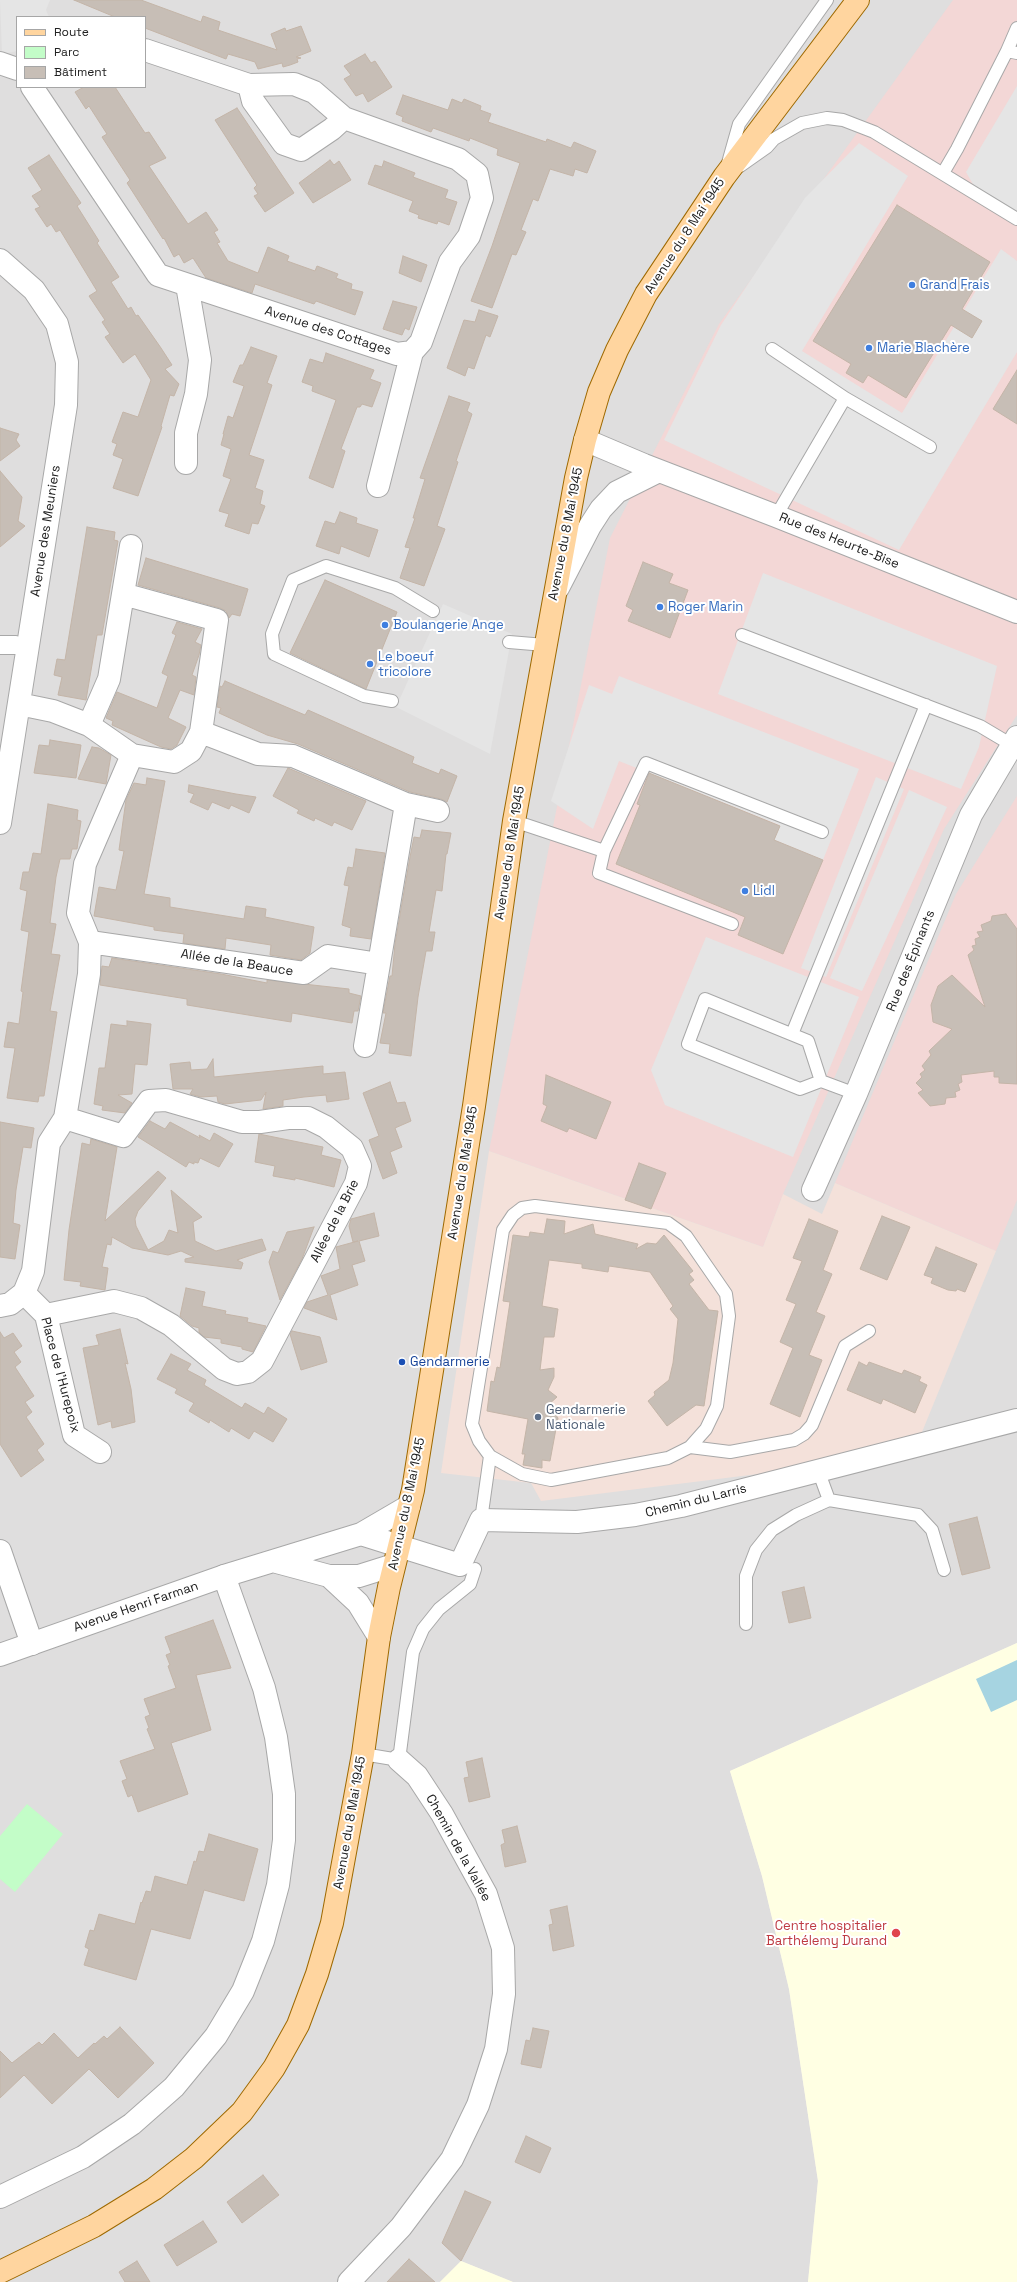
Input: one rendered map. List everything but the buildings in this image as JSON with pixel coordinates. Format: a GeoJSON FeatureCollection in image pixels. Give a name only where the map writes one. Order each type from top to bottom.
{"type":"FeatureCollection","features":[{"type":"Feature","properties":{"kind":"main road","name":"Avenue du 8 Mai 1945"},"geometry":{"type":"LineString","coordinates":[[0,2272],[94,2226],[154,2189],[194,2158],[242,2112],[274,2068],[298,2025],[317,1974],[332,1923],[363,1754],[379,1637],[396,1556],[409,1506],[447,1279],[514,820],[576,478],[599,392],[617,350],[643,301],[724,177],[858,0]]}},
{"type":"Feature","properties":{"kind":"street"},"geometry":{"type":"LineString","coordinates":[[146,50],[249,85],[294,84],[314,92],[344,118],[458,159],[477,174],[482,198],[469,236],[450,262],[421,342],[412,352],[378,486]]}},
{"type":"Feature","properties":{"kind":"street"},"geometry":{"type":"LineString","coordinates":[[0,63],[16,69]]}},
{"type":"Feature","properties":{"kind":"street"},"geometry":{"type":"LineString","coordinates":[[249,85],[253,101],[284,144],[301,150],[332,129],[344,118]]}},
{"type":"Feature","properties":{"kind":"street","name":"Avenue des Cottages"},"geometry":{"type":"LineString","coordinates":[[33,88],[158,275],[397,354],[412,352]]}},
{"type":"Feature","properties":{"kind":"street","name":"Avenue des Meuniers"},"geometry":{"type":"LineString","coordinates":[[0,260],[34,290],[56,324],[66,362],[66,405],[0,823]]}},
{"type":"Feature","properties":{"kind":"street"},"geometry":{"type":"LineString","coordinates":[[186,463],[186,433],[196,394],[200,360],[187,285]]}},
{"type":"Feature","properties":{"kind":"street","name":"Rue des Heurte-Bise"},"geometry":{"type":"LineString","coordinates":[[586,440],[659,471],[1017,612]]}},
{"type":"Feature","properties":{"kind":"street"},"geometry":{"type":"LineString","coordinates":[[554,596],[590,526],[601,509],[617,492],[659,471]]}},
{"type":"Feature","properties":{"kind":"street"},"geometry":{"type":"LineString","coordinates":[[89,725],[109,679],[131,546]]}},
{"type":"Feature","properties":{"kind":"street"},"geometry":{"type":"LineString","coordinates":[[0,728],[19,704],[53,711],[89,725],[132,755],[174,762],[191,751],[201,732],[217,620],[123,594]]}},
{"type":"Feature","properties":{"kind":"street"},"geometry":{"type":"LineString","coordinates":[[201,732],[258,754],[293,756],[406,804],[438,811]]}},
{"type":"Feature","properties":{"kind":"street","name":"Rue des Épinants"},"geometry":{"type":"LineString","coordinates":[[813,1190],[856,1094],[971,815],[1014,741]]}},
{"type":"Feature","properties":{"kind":"street"},"geometry":{"type":"LineString","coordinates":[[0,1306],[10,1304],[24,1293],[32,1271],[49,1142],[65,1118],[89,974],[90,942],[78,913],[85,864],[132,755]]}},
{"type":"Feature","properties":{"kind":"street"},"geometry":{"type":"LineString","coordinates":[[365,1046],[406,804]]}},
{"type":"Feature","properties":{"kind":"street","name":"Allée de la Beauce"},"geometry":{"type":"LineString","coordinates":[[90,942],[304,973],[328,956],[379,964]]}},
{"type":"Feature","properties":{"kind":"street","name":"Allée de la Brie"},"geometry":{"type":"LineString","coordinates":[[46,1315],[114,1301],[141,1308],[171,1325],[224,1369],[237,1374],[248,1372],[262,1362],[356,1183],[360,1166],[352,1148],[326,1127],[308,1118],[288,1118],[260,1122],[242,1122],[166,1100],[149,1101],[123,1136],[65,1118]]}},
{"type":"Feature","properties":{"kind":"street","name":"Place de l'Hurepoix"},"geometry":{"type":"LineString","coordinates":[[24,1293],[46,1315],[74,1436],[100,1452]]}},
{"type":"Feature","properties":{"kind":"street","name":"Chemin du Larris"},"geometry":{"type":"LineString","coordinates":[[481,1520],[577,1522],[636,1515],[1017,1420]]}},
{"type":"Feature","properties":{"kind":"street","name":"Avenue Henri Farman"},"geometry":{"type":"LineString","coordinates":[[0,1655],[224,1576],[361,1534],[409,1506]]}},
{"type":"Feature","properties":{"kind":"street"},"geometry":{"type":"LineString","coordinates":[[361,1534],[396,1556],[460,1565],[481,1520]]}},
{"type":"Feature","properties":{"kind":"street"},"geometry":{"type":"LineString","coordinates":[[0,1551],[32,1644]]}},
{"type":"Feature","properties":{"kind":"street"},"geometry":{"type":"LineString","coordinates":[[273,1561],[329,1576],[359,1576],[396,1556]]}},
{"type":"Feature","properties":{"kind":"street"},"geometry":{"type":"LineString","coordinates":[[0,2197],[83,2157],[132,2124],[174,2087],[216,2036],[242,1991],[263,1940],[278,1885],[284,1840],[284,1794],[276,1737],[264,1688],[224,1576]]}},
{"type":"Feature","properties":{"kind":"street"},"geometry":{"type":"LineString","coordinates":[[329,1576],[358,1603],[379,1637]]}},
{"type":"Feature","properties":{"kind":"street","name":"Chemin de la Vallée"},"geometry":{"type":"LineString","coordinates":[[349,2282],[401,2227],[452,2159],[478,2105],[496,2049],[504,1994],[504,1948],[486,1894],[442,1814],[417,1776],[398,1760]]}},
{"type":"Feature","properties":{"kind":"lane"},"geometry":{"type":"LineString","coordinates":[[724,177],[739,124],[827,0]]}},
{"type":"Feature","properties":{"kind":"lane"},"geometry":{"type":"LineString","coordinates":[[943,173],[1012,52],[1017,28]]}},
{"type":"Feature","properties":{"kind":"lane"},"geometry":{"type":"LineString","coordinates":[[724,177],[767,147],[774,139],[802,123],[826,118],[843,120],[874,132],[1017,219]]}},
{"type":"Feature","properties":{"kind":"lane"},"geometry":{"type":"LineString","coordinates":[[772,348],[845,398],[930,447]]}},
{"type":"Feature","properties":{"kind":"lane"},"geometry":{"type":"LineString","coordinates":[[776,516],[845,398]]}},
{"type":"Feature","properties":{"kind":"lane"},"geometry":{"type":"LineString","coordinates":[[392,701],[364,696],[274,654],[272,634],[293,580],[326,566],[395,588],[433,611]]}},
{"type":"Feature","properties":{"kind":"lane"},"geometry":{"type":"LineString","coordinates":[[742,635],[980,726],[1014,741]]}},
{"type":"Feature","properties":{"kind":"lane"},"geometry":{"type":"LineString","coordinates":[[509,642],[545,645]]}},
{"type":"Feature","properties":{"kind":"lane"},"geometry":{"type":"LineString","coordinates":[[792,1034],[926,705]]}},
{"type":"Feature","properties":{"kind":"lane"},"geometry":{"type":"LineString","coordinates":[[732,924],[599,873],[604,851],[646,763],[822,832]]}},
{"type":"Feature","properties":{"kind":"lane"},"geometry":{"type":"LineString","coordinates":[[514,820],[604,851]]}},
{"type":"Feature","properties":{"kind":"lane"},"geometry":{"type":"LineString","coordinates":[[821,1081],[808,1041],[706,999],[688,1044],[800,1089],[821,1081],[856,1094]]}},
{"type":"Feature","properties":{"kind":"lane"},"geometry":{"type":"LineString","coordinates":[[535,1206],[668,1223],[686,1236],[726,1294],[729,1316],[717,1406],[706,1429],[690,1447],[668,1458],[551,1480],[522,1474],[490,1456],[479,1441],[472,1424],[503,1230],[512,1215],[522,1208],[535,1206]]}},
{"type":"Feature","properties":{"kind":"lane"},"geometry":{"type":"LineString","coordinates":[[690,1447],[730,1452],[794,1440],[804,1434],[812,1425],[845,1346],[869,1331]]}},
{"type":"Feature","properties":{"kind":"lane"},"geometry":{"type":"LineString","coordinates":[[481,1520],[490,1456]]}},
{"type":"Feature","properties":{"kind":"lane"},"geometry":{"type":"LineString","coordinates":[[818,1470],[829,1500]]}},
{"type":"Feature","properties":{"kind":"lane"},"geometry":{"type":"LineString","coordinates":[[746,1624],[746,1576],[756,1550],[772,1530],[796,1515],[829,1500],[918,1515],[932,1530],[944,1570]]}},
{"type":"Feature","properties":{"kind":"lane"},"geometry":{"type":"LineString","coordinates":[[363,1754],[398,1760],[412,1652],[423,1629],[439,1609],[470,1584],[475,1570]]}},
{"type":"Feature","properties":{"kind":"shaded area"},"geometry":{"type":"Polygon","coordinates":[[[0,0],[1017,0],[1017,1643],[730,1771],[762,1876],[789,1989],[818,2181],[808,2282],[513,2282],[461,2261],[440,2282],[0,2282],[0,0]]]}},
{"type":"Feature","properties":{"kind":"shaded area"},"geometry":{"type":"Polygon","coordinates":[[[0,0],[50,0],[46,10],[49,16],[16,16],[16,51],[2,54],[0,0]]]}},
{"type":"Feature","properties":{"kind":"shaded area"},"geometry":{"type":"Polygon","coordinates":[[[953,0],[1017,0],[1017,715],[944,829],[783,1194],[763,1247],[489,1151],[610,538],[719,324],[953,0]]]}},
{"type":"Feature","properties":{"kind":"shaded area"},"geometry":{"type":"Polygon","coordinates":[[[1017,86],[1017,219],[979,195],[966,172],[1017,86]]]}},
{"type":"Feature","properties":{"kind":"shaded area"},"geometry":{"type":"Polygon","coordinates":[[[859,143],[908,176],[802,351],[902,413],[1001,249],[1017,261],[1017,352],[899,550],[664,440],[721,325],[805,198],[859,143]]]}},
{"type":"Feature","properties":{"kind":"shaded area"},"geometry":{"type":"Polygon","coordinates":[[[763,573],[997,666],[979,747],[961,789],[718,694],[763,573]]]}},
{"type":"Feature","properties":{"kind":"shaded area"},"geometry":{"type":"Polygon","coordinates":[[[443,604],[512,634],[490,754],[396,707],[443,604]]]}},
{"type":"Feature","properties":{"kind":"shaded area"},"geometry":{"type":"Polygon","coordinates":[[[619,676],[859,769],[823,860],[774,840],[779,825],[619,761],[593,829],[551,801],[589,685],[612,694],[619,676]]]}},
{"type":"Feature","properties":{"kind":"shaded area"},"geometry":{"type":"Polygon","coordinates":[[[876,777],[904,789],[826,977],[801,968],[876,777]]]}},
{"type":"Feature","properties":{"kind":"shaded area"},"geometry":{"type":"Polygon","coordinates":[[[909,790],[947,807],[862,991],[830,978],[909,790]]]}},
{"type":"Feature","properties":{"kind":"shaded area"},"geometry":{"type":"Polygon","coordinates":[[[1017,796],[1017,1200],[996,1251],[835,1183],[956,894],[1017,796]]]}},
{"type":"Feature","properties":{"kind":"shaded area"},"geometry":{"type":"Polygon","coordinates":[[[706,937],[859,997],[793,1157],[665,1105],[651,1070],[706,937]]]}},
{"type":"Feature","properties":{"kind":"shaded area"},"geometry":{"type":"Polygon","coordinates":[[[489,1151],[763,1247],[783,1194],[822,1214],[835,1183],[996,1251],[920,1437],[766,1473],[541,1501],[531,1483],[441,1473],[489,1151]]]}},
{"type":"Feature","properties":{"kind":"shaded area","name":"Centre hospitalier Barthélemy Durand"},"geometry":{"type":"Polygon","coordinates":[[[1017,1643],[1017,2282],[808,2282],[818,2181],[789,1989],[762,1876],[730,1771],[1017,1643]]]}},
{"type":"Feature","properties":{"kind":"shaded area"},"geometry":{"type":"Polygon","coordinates":[[[461,2261],[513,2282],[440,2282],[461,2261]]]}},
{"type":"Feature","properties":{"kind":"green space"},"geometry":{"type":"Polygon","coordinates":[[[27,1804],[63,1834],[15,1892],[0,1879],[0,1836],[27,1804]]]}},
{"type":"Feature","properties":{"kind":"water"},"geometry":{"type":"Polygon","coordinates":[[[1017,1660],[1017,1700],[991,1712],[976,1679],[1017,1660]]]}},
{"type":"Feature","properties":{"kind":"place","name":"Grand Frais"},"geometry":{"type":"Point","coordinates":[912,285]}},
{"type":"Feature","properties":{"kind":"place","name":"Marie Blachère"},"geometry":{"type":"Point","coordinates":[869,348]}},
{"type":"Feature","properties":{"kind":"place","name":"Roger Marin"},"geometry":{"type":"Point","coordinates":[660,607]}},
{"type":"Feature","properties":{"kind":"place","name":"Boulangerie Ange"},"geometry":{"type":"Point","coordinates":[385,625]}},
{"type":"Feature","properties":{"kind":"place","name":"Le boeuf tricolore"},"geometry":{"type":"Point","coordinates":[370,664]}},
{"type":"Feature","properties":{"kind":"place","name":"Lidl"},"geometry":{"type":"Point","coordinates":[745,891]}},
{"type":"Feature","properties":{"kind":"place","name":"Gendarmerie"},"geometry":{"type":"Point","coordinates":[402,1362]}},
{"type":"Feature","properties":{"kind":"place","name":"Gendarmerie Nationale"},"geometry":{"type":"Point","coordinates":[538,1417]}},
{"type":"Feature","properties":{"kind":"place","name":"Centre hospitalier Barthélemy Durand"},"geometry":{"type":"Point","coordinates":[896,1933]}}]}
